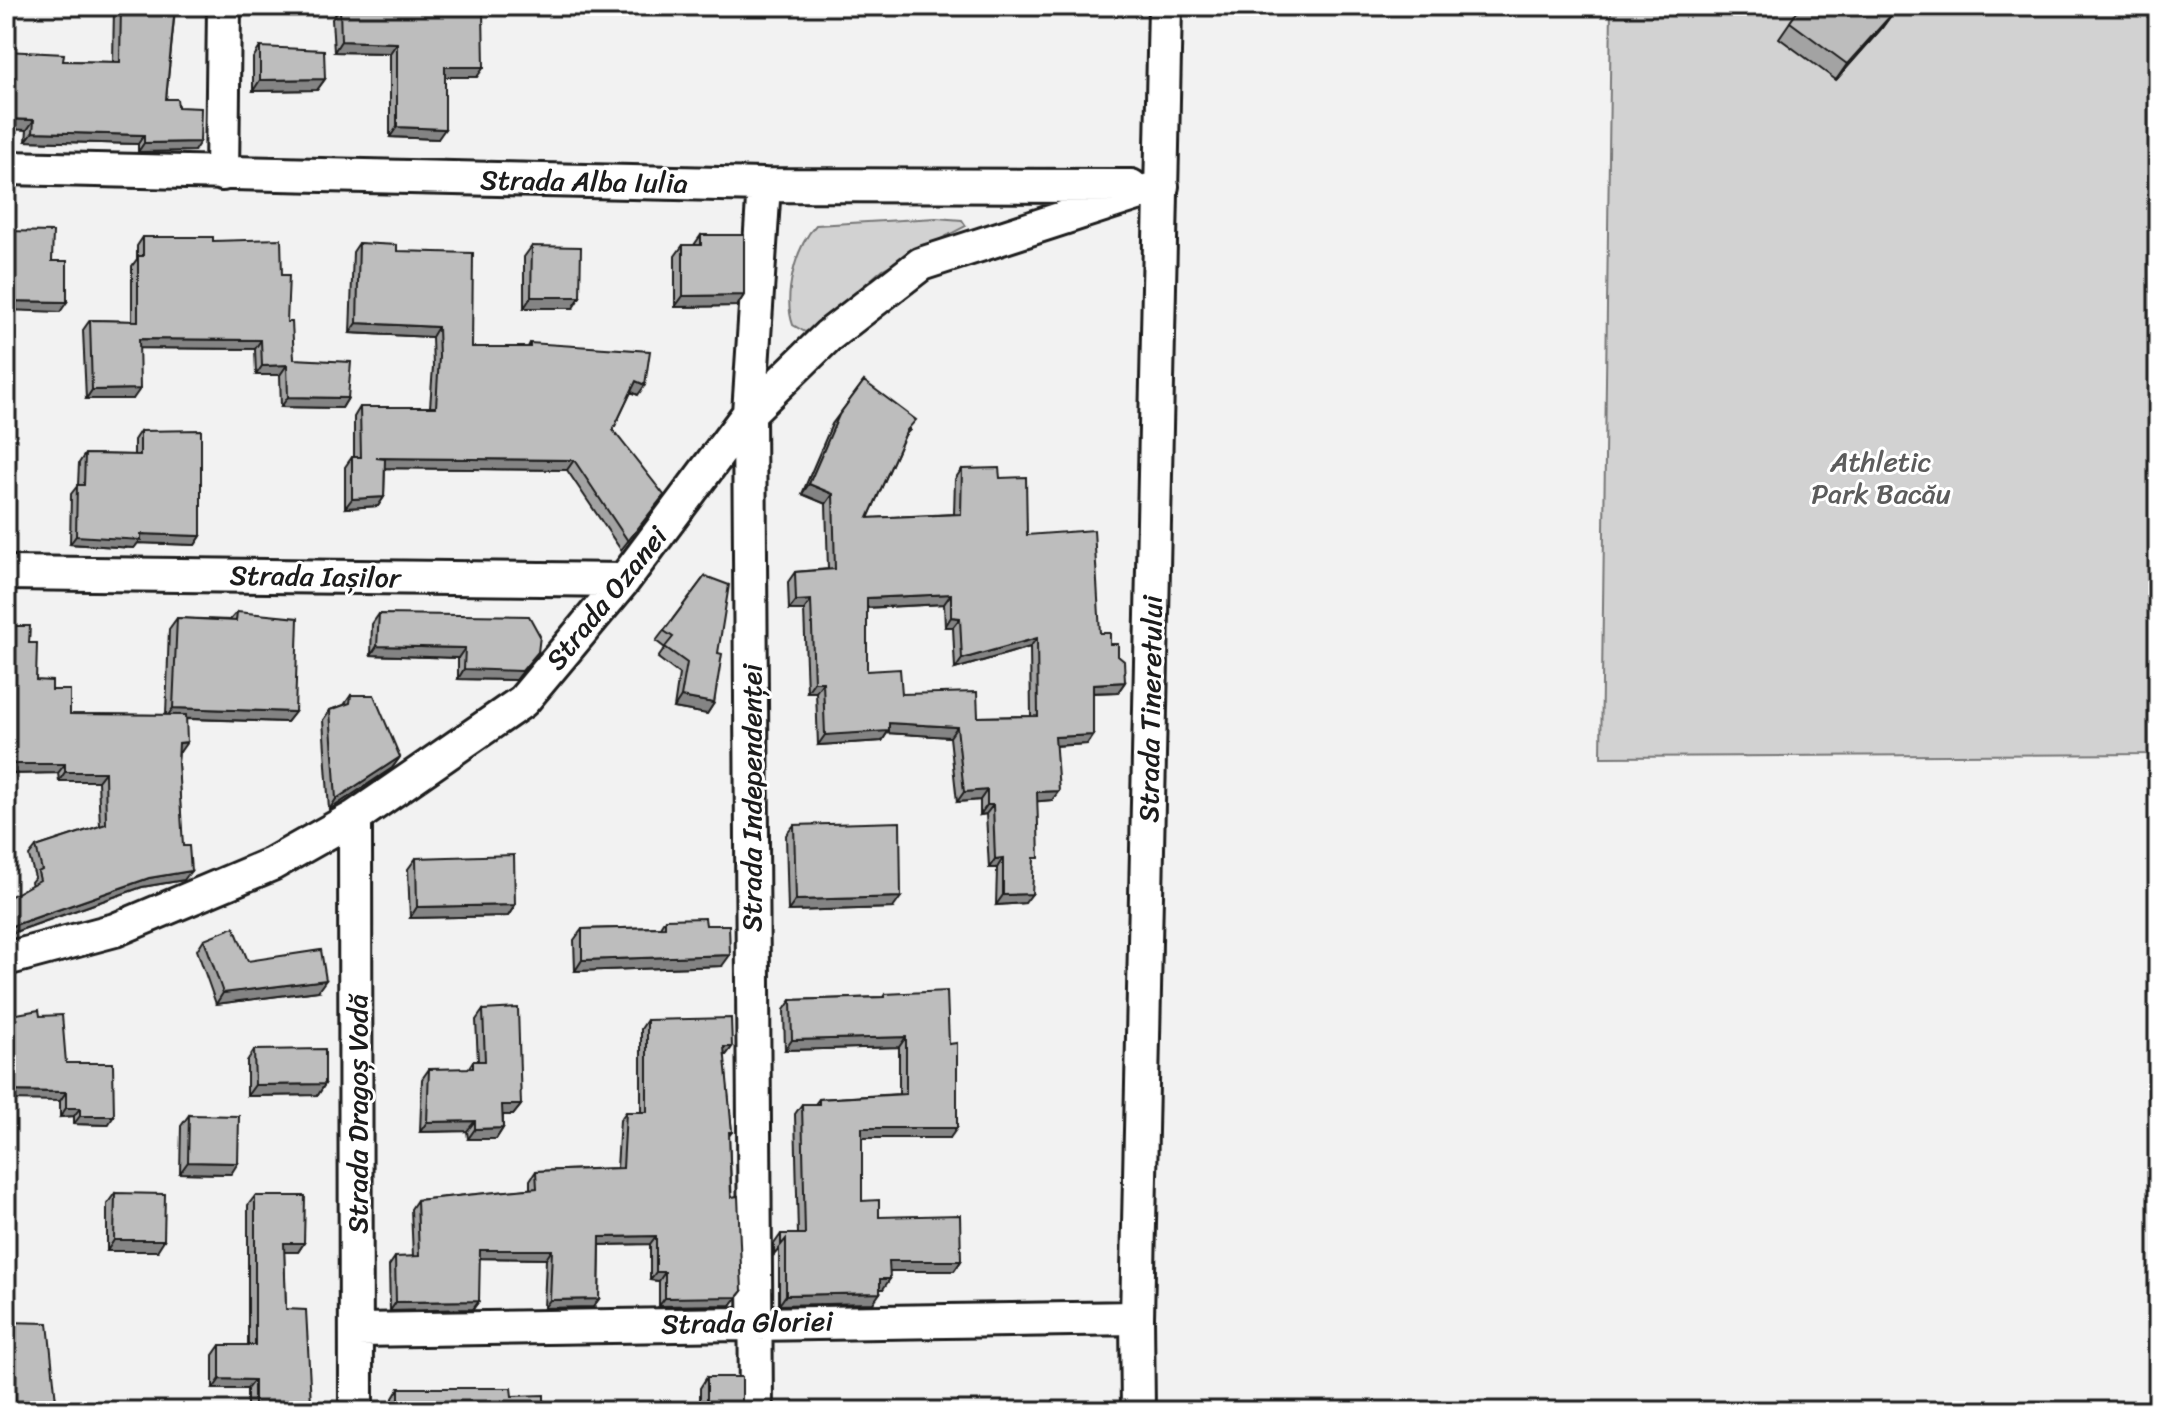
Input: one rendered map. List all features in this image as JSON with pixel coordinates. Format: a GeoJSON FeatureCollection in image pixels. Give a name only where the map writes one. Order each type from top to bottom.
{"type":"FeatureCollection","features":[{"type":"Feature","properties":{"kind":"street"},"geometry":{"type":"LineString","coordinates":[[222,174],[224,6]]}},
{"type":"Feature","properties":{"kind":"street","name":"Strada Tineretului"},"geometry":{"type":"LineString","coordinates":[[1138,1411],[1137,1318],[1165,6]]}},
{"type":"Feature","properties":{"kind":"street","name":"Strada Alba Iulia"},"geometry":{"type":"LineString","coordinates":[[6,168],[764,185],[1162,186]]}},
{"type":"Feature","properties":{"kind":"street","name":"Strada Independenței"},"geometry":{"type":"LineString","coordinates":[[756,1411],[749,413],[764,185]]}},
{"type":"Feature","properties":{"kind":"street","name":"Strada Ozanei"},"geometry":{"type":"LineString","coordinates":[[6,959],[115,930],[272,864],[355,817],[523,701],[624,580],[749,413],[828,336],[921,264],[1162,186]]}},
{"type":"Feature","properties":{"kind":"street","name":"Strada Iașilor"},"geometry":{"type":"LineString","coordinates":[[6,573],[624,580]]}},
{"type":"Feature","properties":{"kind":"street","name":"Strada Dragoș Vodă"},"geometry":{"type":"LineString","coordinates":[[355,817],[356,1411]]}},
{"type":"Feature","properties":{"kind":"street","name":"Strada Gloriei"},"geometry":{"type":"LineString","coordinates":[[358,1330],[1137,1318]]}},
{"type":"Feature","properties":{"kind":"green space","name":"Athletic Park Bacău"},"geometry":{"type":"Polygon","coordinates":[[[1611,6],[2158,6],[2158,754],[1601,757],[1611,6]]]}},
{"type":"Feature","properties":{"kind":"green space"},"geometry":{"type":"Polygon","coordinates":[[[936,218],[962,220],[966,226],[883,269],[814,328],[805,332],[793,325],[789,301],[793,273],[802,246],[816,225],[936,218]]]}},
{"type":"Feature","properties":{"kind":"building"},"geometry":{"type":"Polygon","coordinates":[[[121,6],[175,6],[166,99],[177,99],[178,107],[201,108],[200,142],[144,143],[144,135],[33,132],[34,120],[6,119],[6,51],[64,54],[63,61],[120,62],[121,6]]]}},
{"type":"Feature","properties":{"kind":"building"},"geometry":{"type":"Polygon","coordinates":[[[1801,6],[1890,6],[1892,14],[1847,64],[1790,22],[1801,6]]]}},
{"type":"Feature","properties":{"kind":"building"},"geometry":{"type":"Polygon","coordinates":[[[340,8],[483,11],[484,67],[445,67],[445,129],[397,127],[397,43],[341,41],[340,8]]]}},
{"type":"Feature","properties":{"kind":"building"},"geometry":{"type":"Polygon","coordinates":[[[260,47],[324,50],[325,79],[260,80],[260,47]]]}},
{"type":"Feature","properties":{"kind":"building"},"geometry":{"type":"Polygon","coordinates":[[[6,231],[53,232],[52,261],[67,261],[67,302],[6,301],[6,231]]]}},
{"type":"Feature","properties":{"kind":"building"},"geometry":{"type":"Polygon","coordinates":[[[701,235],[744,235],[744,295],[683,296],[683,245],[701,245],[701,235]]]}},
{"type":"Feature","properties":{"kind":"building"},"geometry":{"type":"Polygon","coordinates":[[[143,237],[213,237],[213,241],[281,239],[282,275],[289,275],[287,322],[292,322],[294,359],[351,362],[348,398],[288,397],[287,365],[262,366],[261,340],[139,339],[140,389],[92,390],[90,320],[138,321],[138,256],[143,256],[143,237]]]}},
{"type":"Feature","properties":{"kind":"building"},"geometry":{"type":"Polygon","coordinates":[[[359,243],[397,245],[397,251],[473,253],[472,347],[530,347],[530,343],[650,351],[645,385],[636,381],[613,430],[664,495],[628,541],[574,460],[376,458],[385,459],[384,497],[352,499],[352,457],[361,457],[360,407],[436,407],[439,357],[438,327],[357,323],[359,243]]]}},
{"type":"Feature","properties":{"kind":"building"},"geometry":{"type":"Polygon","coordinates":[[[532,246],[581,247],[580,297],[531,297],[532,246]]]}},
{"type":"Feature","properties":{"kind":"building"},"geometry":{"type":"Polygon","coordinates":[[[864,381],[916,420],[907,430],[868,518],[961,514],[962,469],[999,468],[1000,478],[1026,477],[1027,535],[1094,530],[1100,633],[1110,633],[1110,644],[1118,644],[1118,656],[1124,661],[1125,682],[1093,684],[1093,735],[1055,737],[1059,791],[1037,792],[1039,858],[1034,858],[1032,894],[1003,895],[1003,858],[995,859],[993,805],[987,805],[987,790],[964,792],[957,727],[889,723],[889,731],[825,735],[823,682],[814,682],[811,600],[796,601],[795,572],[835,569],[833,494],[809,484],[839,415],[864,381]],[[951,594],[867,598],[867,671],[900,669],[902,694],[977,692],[978,717],[1038,716],[1037,638],[962,659],[960,618],[951,617],[951,594]]]}},
{"type":"Feature","properties":{"kind":"building"},"geometry":{"type":"Polygon","coordinates":[[[201,430],[201,536],[141,534],[141,540],[76,536],[77,485],[84,485],[85,454],[140,455],[140,431],[201,430]]]}},
{"type":"Feature","properties":{"kind":"building"},"geometry":{"type":"Polygon","coordinates":[[[705,576],[729,585],[714,703],[681,697],[687,663],[665,647],[673,637],[664,631],[705,576]]]}},
{"type":"Feature","properties":{"kind":"building"},"geometry":{"type":"Polygon","coordinates":[[[237,612],[298,618],[295,712],[173,708],[177,618],[236,621],[237,612]]]}},
{"type":"Feature","properties":{"kind":"building"},"geometry":{"type":"Polygon","coordinates":[[[379,614],[529,616],[540,636],[538,652],[522,671],[464,669],[465,648],[377,646],[379,614]]]}},
{"type":"Feature","properties":{"kind":"building"},"geometry":{"type":"Polygon","coordinates":[[[6,626],[30,626],[29,643],[37,643],[36,680],[52,681],[52,690],[70,690],[70,714],[186,715],[187,742],[179,743],[178,763],[183,846],[189,846],[191,871],[149,878],[6,928],[6,899],[40,880],[38,872],[42,870],[36,847],[106,824],[105,772],[65,772],[65,764],[9,764],[6,626]]]}},
{"type":"Feature","properties":{"kind":"building"},"geometry":{"type":"Polygon","coordinates":[[[351,695],[374,695],[400,757],[336,799],[330,710],[350,703],[351,695]]]}},
{"type":"Feature","properties":{"kind":"building"},"geometry":{"type":"Polygon","coordinates":[[[900,822],[901,897],[796,900],[794,825],[900,822]]]}},
{"type":"Feature","properties":{"kind":"building"},"geometry":{"type":"Polygon","coordinates":[[[514,855],[515,905],[417,907],[416,858],[514,855]]]}},
{"type":"Feature","properties":{"kind":"building"},"geometry":{"type":"Polygon","coordinates":[[[705,918],[706,925],[729,925],[730,955],[582,960],[582,929],[665,927],[665,919],[705,918]]]}},
{"type":"Feature","properties":{"kind":"building"},"geometry":{"type":"Polygon","coordinates":[[[234,927],[248,961],[321,950],[326,980],[223,993],[204,939],[234,927]]]}},
{"type":"Feature","properties":{"kind":"building"},"geometry":{"type":"Polygon","coordinates":[[[947,991],[949,1044],[957,1043],[957,1128],[862,1128],[862,1201],[879,1200],[879,1217],[960,1215],[961,1261],[889,1261],[890,1279],[880,1279],[880,1293],[786,1295],[786,1239],[781,1245],[781,1234],[805,1234],[802,1104],[819,1104],[819,1099],[906,1094],[906,1037],[792,1040],[791,1000],[885,997],[885,994],[947,991]]]}},
{"type":"Feature","properties":{"kind":"building"},"geometry":{"type":"Polygon","coordinates":[[[518,1008],[521,1105],[502,1105],[503,1128],[475,1129],[475,1121],[427,1122],[429,1069],[473,1068],[473,1061],[485,1061],[483,1010],[518,1008]]]}},
{"type":"Feature","properties":{"kind":"building"},"geometry":{"type":"Polygon","coordinates":[[[39,1010],[40,1016],[62,1015],[66,1063],[113,1063],[114,1116],[80,1116],[80,1108],[66,1108],[66,1092],[6,1091],[6,1016],[39,1010]]]}},
{"type":"Feature","properties":{"kind":"building"},"geometry":{"type":"Polygon","coordinates":[[[731,1018],[732,1047],[724,1047],[732,1132],[729,1132],[731,1197],[738,1196],[742,1291],[737,1297],[665,1298],[665,1272],[656,1272],[656,1236],[600,1237],[599,1299],[550,1300],[552,1250],[480,1250],[479,1301],[396,1302],[395,1257],[419,1256],[417,1200],[537,1188],[536,1171],[623,1168],[626,1112],[647,1112],[647,1020],[731,1018]]]}},
{"type":"Feature","properties":{"kind":"building"},"geometry":{"type":"Polygon","coordinates":[[[325,1049],[325,1084],[255,1085],[254,1050],[325,1049]]]}},
{"type":"Feature","properties":{"kind":"building"},"geometry":{"type":"Polygon","coordinates":[[[189,1115],[239,1116],[238,1163],[188,1162],[189,1115]]]}},
{"type":"Feature","properties":{"kind":"building"},"geometry":{"type":"Polygon","coordinates":[[[115,1193],[165,1194],[164,1240],[114,1240],[115,1193]]]}},
{"type":"Feature","properties":{"kind":"building"},"geometry":{"type":"Polygon","coordinates":[[[255,1196],[305,1196],[304,1243],[284,1243],[286,1309],[306,1310],[311,1403],[291,1403],[291,1409],[254,1408],[254,1380],[220,1379],[220,1345],[255,1345],[255,1196]]]}},
{"type":"Feature","properties":{"kind":"building"},"geometry":{"type":"Polygon","coordinates":[[[6,1322],[48,1323],[57,1411],[15,1411],[13,1364],[6,1364],[6,1322]]]}},
{"type":"Feature","properties":{"kind":"building"},"geometry":{"type":"Polygon","coordinates":[[[707,1377],[742,1377],[742,1411],[707,1411],[707,1377]]]}},
{"type":"Feature","properties":{"kind":"building"},"geometry":{"type":"Polygon","coordinates":[[[399,1388],[511,1388],[512,1396],[544,1395],[544,1403],[560,1404],[560,1411],[399,1411],[399,1388]]]}}]}
